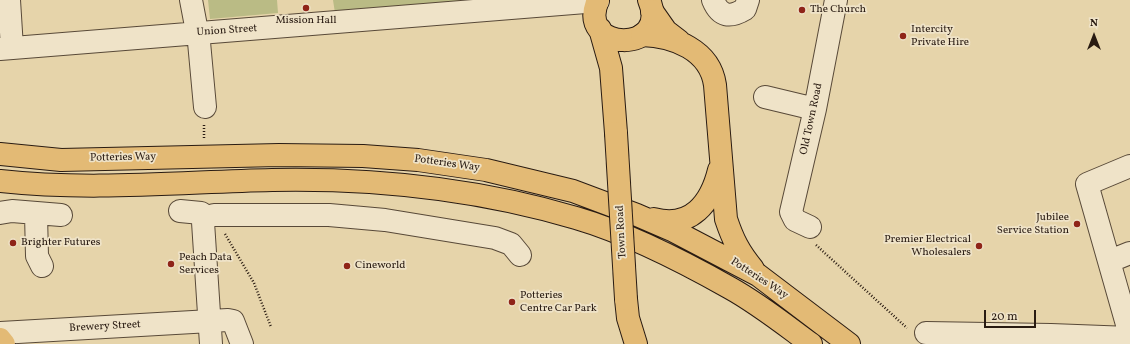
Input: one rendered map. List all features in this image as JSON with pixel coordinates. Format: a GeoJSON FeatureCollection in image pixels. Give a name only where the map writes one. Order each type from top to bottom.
{"type":"FeatureCollection","features":[{"type":"Feature","properties":{"kind":"main road","name":"Town Road"},"geometry":{"type":"LineString","coordinates":[[598,0],[595,15],[609,58],[628,318],[636,344]]}},
{"type":"Feature","properties":{"kind":"main road","name":"Town Road"},"geometry":{"type":"LineString","coordinates":[[615,126],[616,83],[621,55],[650,24],[650,6]]}},
{"type":"Feature","properties":{"kind":"main road"},"geometry":{"type":"LineString","coordinates":[[650,6],[666,31],[684,45]]}},
{"type":"Feature","properties":{"kind":"main road"},"geometry":{"type":"LineString","coordinates":[[600,29],[604,34],[614,40],[637,37],[668,38],[698,52],[708,64],[714,77],[726,219],[739,252],[758,275]]}},
{"type":"Feature","properties":{"kind":"main road","name":"Potteries Way"},"geometry":{"type":"LineString","coordinates":[[0,154],[61,160],[279,155],[363,156],[418,160],[486,170],[573,191],[637,215],[702,245],[758,275],[849,344]]}},
{"type":"Feature","properties":{"kind":"main road"},"geometry":{"type":"LineString","coordinates":[[637,215],[671,221],[692,215],[706,203],[711,195],[721,164]]}},
{"type":"Feature","properties":{"kind":"main road"},"geometry":{"type":"LineString","coordinates":[[0,181],[65,186],[272,180],[325,181],[406,186],[479,195],[577,218],[643,244],[732,289],[811,344]]}},
{"type":"Feature","properties":{"kind":"main road"},"geometry":{"type":"LineString","coordinates":[[0,339],[4,344]]}},
{"type":"Feature","properties":{"kind":"street"},"geometry":{"type":"LineString","coordinates":[[6,48],[9,0]]}},
{"type":"Feature","properties":{"kind":"street"},"geometry":{"type":"LineString","coordinates":[[190,0],[196,34],[199,42],[205,107]]}},
{"type":"Feature","properties":{"kind":"street","name":"Union Street"},"geometry":{"type":"LineString","coordinates":[[6,48],[196,34],[598,0]]}},
{"type":"Feature","properties":{"kind":"street"},"geometry":{"type":"LineString","coordinates":[[713,0],[717,10],[725,14],[735,15],[745,9],[748,0]]}},
{"type":"Feature","properties":{"kind":"street","name":"Old Town Road"},"geometry":{"type":"LineString","coordinates":[[808,226],[795,220],[791,212],[815,108],[836,0]]}},
{"type":"Feature","properties":{"kind":"street"},"geometry":{"type":"LineString","coordinates":[[765,97],[815,108]]}},
{"type":"Feature","properties":{"kind":"street"},"geometry":{"type":"LineString","coordinates":[[917,331],[1052,339],[1130,336],[1087,184],[1130,166]]}},
{"type":"Feature","properties":{"kind":"street"},"geometry":{"type":"LineString","coordinates":[[0,213],[12,211],[61,215]]}},
{"type":"Feature","properties":{"kind":"street"},"geometry":{"type":"LineString","coordinates":[[180,211],[211,216],[329,215],[384,220],[495,238],[511,244],[520,255]]}},
{"type":"Feature","properties":{"kind":"street"},"geometry":{"type":"LineString","coordinates":[[36,214],[40,261]]}},
{"type":"Feature","properties":{"kind":"street"},"geometry":{"type":"LineString","coordinates":[[211,216],[203,222],[211,344]]}},
{"type":"Feature","properties":{"kind":"street"},"geometry":{"type":"LineString","coordinates":[[1110,261],[1130,253]]}},
{"type":"Feature","properties":{"kind":"street","name":"Brewery Street"},"geometry":{"type":"LineString","coordinates":[[0,333],[228,320],[233,321],[242,344]]}},
{"type":"Feature","properties":{"kind":"path"},"geometry":{"type":"LineString","coordinates":[[211,216],[254,283],[272,327]]}},
{"type":"Feature","properties":{"kind":"path"},"geometry":{"type":"LineString","coordinates":[[808,226],[814,242],[917,331]]}},
{"type":"Feature","properties":{"kind":"green space"},"geometry":{"type":"Polygon","coordinates":[[[208,0],[277,0],[278,13],[210,19],[208,0]]]}},
{"type":"Feature","properties":{"kind":"green space"},"geometry":{"type":"Polygon","coordinates":[[[333,0],[468,0],[335,13],[333,0]]]}},
{"type":"Feature","properties":{"kind":"place","name":"Mission Hall"},"geometry":{"type":"Point","coordinates":[306,8]}},
{"type":"Feature","properties":{"kind":"place","name":"The Church"},"geometry":{"type":"Point","coordinates":[802,10]}},
{"type":"Feature","properties":{"kind":"place","name":"Intercity Private Hire"},"geometry":{"type":"Point","coordinates":[903,36]}},
{"type":"Feature","properties":{"kind":"place","name":"Jubilee Service Station"},"geometry":{"type":"Point","coordinates":[1077,224]}},
{"type":"Feature","properties":{"kind":"place","name":"Brighter Futures"},"geometry":{"type":"Point","coordinates":[13,243]}},
{"type":"Feature","properties":{"kind":"place","name":"Premier Electrical Wholesalers"},"geometry":{"type":"Point","coordinates":[979,246]}},
{"type":"Feature","properties":{"kind":"place","name":"Peach Data Services"},"geometry":{"type":"Point","coordinates":[171,264]}},
{"type":"Feature","properties":{"kind":"place","name":"Cineworld"},"geometry":{"type":"Point","coordinates":[347,266]}},
{"type":"Feature","properties":{"kind":"place","name":"Potteries Centre Car Park"},"geometry":{"type":"Point","coordinates":[512,302]}}]}
